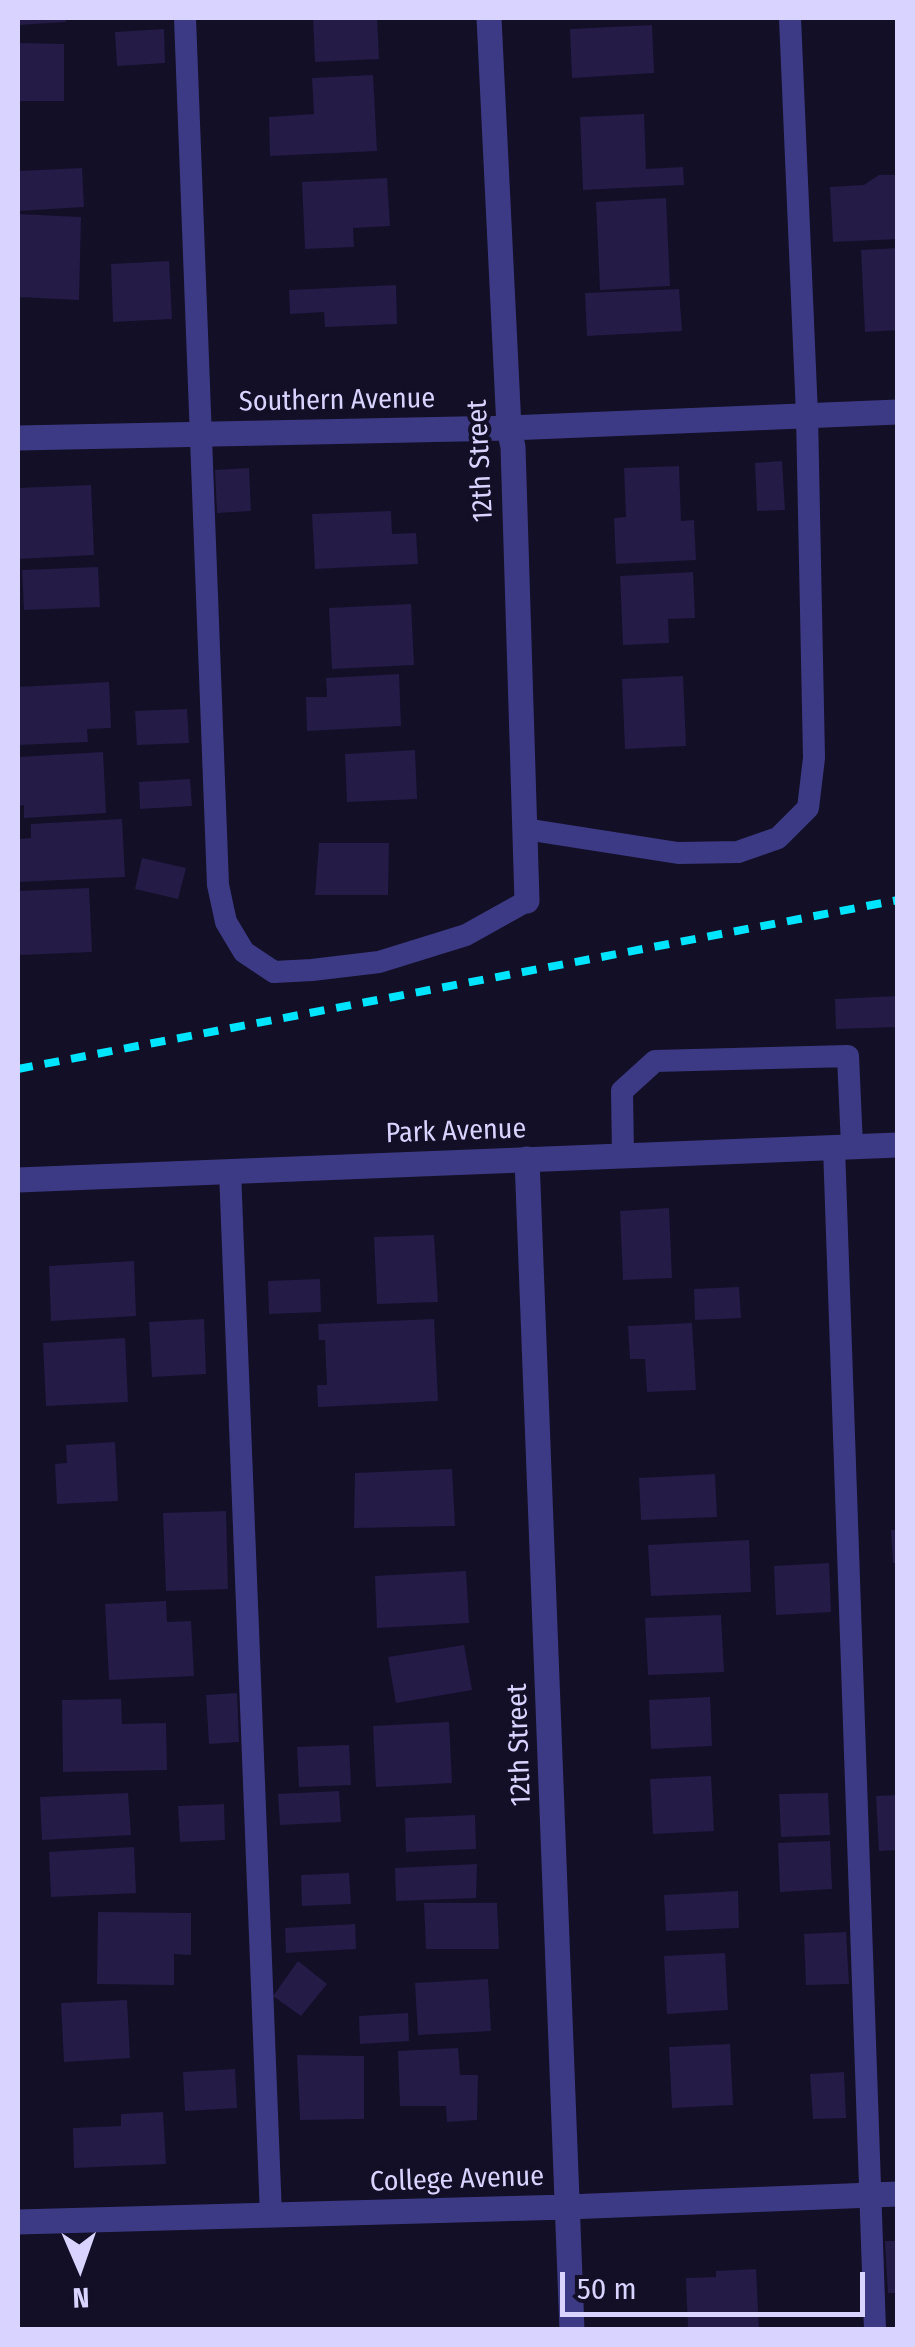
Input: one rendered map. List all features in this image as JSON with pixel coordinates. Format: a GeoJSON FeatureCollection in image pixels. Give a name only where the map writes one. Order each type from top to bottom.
{"type":"FeatureCollection","features":[{"type":"Feature","properties":{"kind":"street","name":"12th Street"},"geometry":{"type":"LineString","coordinates":[[488,18],[513,446],[527,901]]}},
{"type":"Feature","properties":{"kind":"street","name":"Southern Avenue"},"geometry":{"type":"LineString","coordinates":[[18,438],[509,428],[898,412]]}},
{"type":"Feature","properties":{"kind":"street","name":"Park Avenue"},"geometry":{"type":"LineString","coordinates":[[18,1180],[898,1145]]}},
{"type":"Feature","properties":{"kind":"street","name":"12th Street"},"geometry":{"type":"LineString","coordinates":[[527,1159],[572,2330]]}},
{"type":"Feature","properties":{"kind":"street","name":"College Avenue"},"geometry":{"type":"LineString","coordinates":[[18,2222],[898,2194]]}},
{"type":"Feature","properties":{"kind":"lane"},"geometry":{"type":"LineString","coordinates":[[184,18],[218,885],[226,922],[244,952],[274,972],[312,970],[379,962],[466,935],[527,901]]}},
{"type":"Feature","properties":{"kind":"lane"},"geometry":{"type":"LineString","coordinates":[[524,829],[678,853],[738,852],[778,838],[808,808],[814,758],[807,415],[790,18]]}},
{"type":"Feature","properties":{"kind":"lane"},"geometry":{"type":"LineString","coordinates":[[623,1156],[622,1091],[655,1061],[848,1056],[843,1147],[875,2330]]}},
{"type":"Feature","properties":{"kind":"lane"},"geometry":{"type":"LineString","coordinates":[[230,1171],[271,2216]]}},
{"type":"Feature","properties":{"kind":"building"},"geometry":{"type":"Polygon","coordinates":[[[18,18],[66,18],[66,22],[18,25],[18,18]]]}},
{"type":"Feature","properties":{"kind":"building"},"geometry":{"type":"Polygon","coordinates":[[[313,18],[377,18],[379,59],[315,62],[313,18]]]}},
{"type":"Feature","properties":{"kind":"building"},"geometry":{"type":"Polygon","coordinates":[[[652,25],[654,73],[572,78],[570,29],[652,25]]]}},
{"type":"Feature","properties":{"kind":"building"},"geometry":{"type":"Polygon","coordinates":[[[164,29],[165,63],[117,66],[115,32],[164,29]]]}},
{"type":"Feature","properties":{"kind":"building"},"geometry":{"type":"Polygon","coordinates":[[[18,43],[64,44],[64,101],[18,101],[18,43]]]}},
{"type":"Feature","properties":{"kind":"building"},"geometry":{"type":"Polygon","coordinates":[[[373,75],[377,151],[270,156],[269,117],[314,114],[312,78],[373,75]]]}},
{"type":"Feature","properties":{"kind":"building"},"geometry":{"type":"Polygon","coordinates":[[[644,114],[646,169],[683,167],[684,185],[583,190],[580,117],[644,114]]]}},
{"type":"Feature","properties":{"kind":"building"},"geometry":{"type":"Polygon","coordinates":[[[82,168],[84,207],[18,211],[18,171],[82,168]]]}},
{"type":"Feature","properties":{"kind":"building"},"geometry":{"type":"Polygon","coordinates":[[[879,175],[898,175],[898,239],[833,242],[830,187],[864,185],[879,175]]]}},
{"type":"Feature","properties":{"kind":"building"},"geometry":{"type":"Polygon","coordinates":[[[387,178],[390,226],[353,228],[354,247],[305,249],[302,182],[387,178]]]}},
{"type":"Feature","properties":{"kind":"building"},"geometry":{"type":"Polygon","coordinates":[[[666,198],[670,286],[600,290],[596,202],[666,198]]]}},
{"type":"Feature","properties":{"kind":"building"},"geometry":{"type":"Polygon","coordinates":[[[18,214],[81,217],[79,300],[18,297],[18,214]]]}},
{"type":"Feature","properties":{"kind":"building"},"geometry":{"type":"Polygon","coordinates":[[[898,248],[898,330],[865,332],[861,250],[898,248]]]}},
{"type":"Feature","properties":{"kind":"building"},"geometry":{"type":"Polygon","coordinates":[[[169,261],[172,319],[113,322],[111,264],[169,261]]]}},
{"type":"Feature","properties":{"kind":"building"},"geometry":{"type":"Polygon","coordinates":[[[396,285],[397,324],[325,327],[324,312],[290,314],[289,290],[396,285]]]}},
{"type":"Feature","properties":{"kind":"building"},"geometry":{"type":"Polygon","coordinates":[[[679,289],[682,331],[587,336],[585,293],[679,289]]]}},
{"type":"Feature","properties":{"kind":"building"},"geometry":{"type":"Polygon","coordinates":[[[782,461],[785,510],[757,511],[755,463],[782,461]]]}},
{"type":"Feature","properties":{"kind":"building"},"geometry":{"type":"Polygon","coordinates":[[[679,466],[681,521],[694,520],[696,560],[616,564],[614,518],[626,517],[624,468],[679,466]]]}},
{"type":"Feature","properties":{"kind":"building"},"geometry":{"type":"Polygon","coordinates":[[[249,468],[251,511],[217,513],[215,470],[249,468]]]}},
{"type":"Feature","properties":{"kind":"building"},"geometry":{"type":"Polygon","coordinates":[[[91,485],[94,555],[18,559],[18,488],[91,485]]]}},
{"type":"Feature","properties":{"kind":"building"},"geometry":{"type":"Polygon","coordinates":[[[391,511],[392,534],[416,533],[418,564],[315,569],[312,514],[391,511]]]}},
{"type":"Feature","properties":{"kind":"building"},"geometry":{"type":"Polygon","coordinates":[[[98,567],[100,607],[24,610],[22,570],[98,567]]]}},
{"type":"Feature","properties":{"kind":"building"},"geometry":{"type":"Polygon","coordinates":[[[693,572],[695,618],[668,619],[669,643],[623,645],[620,576],[693,572]]]}},
{"type":"Feature","properties":{"kind":"building"},"geometry":{"type":"Polygon","coordinates":[[[411,604],[414,665],[332,669],[329,608],[411,604]]]}},
{"type":"Feature","properties":{"kind":"building"},"geometry":{"type":"Polygon","coordinates":[[[399,674],[401,726],[307,731],[306,697],[327,697],[326,678],[399,674]]]}},
{"type":"Feature","properties":{"kind":"building"},"geometry":{"type":"Polygon","coordinates":[[[683,676],[686,746],[625,749],[622,679],[683,676]]]}},
{"type":"Feature","properties":{"kind":"building"},"geometry":{"type":"Polygon","coordinates":[[[109,682],[111,728],[87,729],[88,742],[18,745],[18,687],[109,682]]]}},
{"type":"Feature","properties":{"kind":"building"},"geometry":{"type":"Polygon","coordinates":[[[187,709],[189,743],[137,745],[135,711],[187,709]]]}},
{"type":"Feature","properties":{"kind":"building"},"geometry":{"type":"Polygon","coordinates":[[[415,750],[417,799],[347,802],[345,754],[415,750]]]}},
{"type":"Feature","properties":{"kind":"building"},"geometry":{"type":"Polygon","coordinates":[[[103,752],[106,813],[24,818],[24,805],[18,806],[18,757],[103,752]]]}},
{"type":"Feature","properties":{"kind":"building"},"geometry":{"type":"Polygon","coordinates":[[[190,779],[192,806],[140,809],[139,782],[190,779]]]}},
{"type":"Feature","properties":{"kind":"building"},"geometry":{"type":"Polygon","coordinates":[[[122,819],[125,877],[18,882],[18,839],[31,838],[31,824],[122,819]]]}},
{"type":"Feature","properties":{"kind":"building"},"geometry":{"type":"Polygon","coordinates":[[[319,843],[389,843],[388,895],[315,895],[319,843]]]}},
{"type":"Feature","properties":{"kind":"building"},"geometry":{"type":"Polygon","coordinates":[[[142,858],[186,868],[178,899],[135,889],[142,858]]]}},
{"type":"Feature","properties":{"kind":"building"},"geometry":{"type":"Polygon","coordinates":[[[89,888],[92,952],[19,955],[18,891],[89,888]]]}},
{"type":"Feature","properties":{"kind":"building"},"geometry":{"type":"Polygon","coordinates":[[[898,996],[898,1027],[836,1029],[835,999],[898,996]]]}},
{"type":"Feature","properties":{"kind":"building"},"geometry":{"type":"Polygon","coordinates":[[[669,1208],[672,1278],[623,1280],[620,1211],[669,1208]]]}},
{"type":"Feature","properties":{"kind":"building"},"geometry":{"type":"Polygon","coordinates":[[[434,1235],[438,1302],[377,1304],[374,1237],[434,1235]]]}},
{"type":"Feature","properties":{"kind":"building"},"geometry":{"type":"Polygon","coordinates":[[[134,1261],[136,1316],[51,1321],[49,1266],[134,1261]]]}},
{"type":"Feature","properties":{"kind":"building"},"geometry":{"type":"Polygon","coordinates":[[[320,1279],[321,1312],[269,1314],[268,1281],[320,1279]]]}},
{"type":"Feature","properties":{"kind":"building"},"geometry":{"type":"Polygon","coordinates":[[[739,1287],[741,1318],[695,1320],[694,1289],[739,1287]]]}},
{"type":"Feature","properties":{"kind":"building"},"geometry":{"type":"Polygon","coordinates":[[[204,1319],[206,1374],[152,1377],[149,1322],[204,1319]]]}},
{"type":"Feature","properties":{"kind":"building"},"geometry":{"type":"Polygon","coordinates":[[[434,1319],[438,1401],[318,1407],[317,1385],[327,1385],[325,1340],[319,1340],[318,1324],[434,1319]]]}},
{"type":"Feature","properties":{"kind":"building"},"geometry":{"type":"Polygon","coordinates":[[[692,1323],[696,1390],[647,1392],[645,1359],[630,1359],[628,1326],[692,1323]]]}},
{"type":"Feature","properties":{"kind":"building"},"geometry":{"type":"Polygon","coordinates":[[[125,1338],[128,1402],[46,1406],[43,1343],[125,1338]]]}},
{"type":"Feature","properties":{"kind":"building"},"geometry":{"type":"Polygon","coordinates":[[[115,1442],[118,1501],[57,1504],[55,1464],[67,1463],[66,1445],[115,1442]]]}},
{"type":"Feature","properties":{"kind":"building"},"geometry":{"type":"Polygon","coordinates":[[[452,1469],[455,1526],[354,1528],[355,1473],[452,1469]]]}},
{"type":"Feature","properties":{"kind":"building"},"geometry":{"type":"Polygon","coordinates":[[[715,1474],[717,1517],[641,1520],[639,1478],[715,1474]]]}},
{"type":"Feature","properties":{"kind":"building"},"geometry":{"type":"Polygon","coordinates":[[[226,1511],[228,1589],[166,1591],[163,1513],[226,1511]]]}},
{"type":"Feature","properties":{"kind":"building"},"geometry":{"type":"Polygon","coordinates":[[[891,1530],[898,1530],[898,1563],[893,1563],[891,1530]]]}},
{"type":"Feature","properties":{"kind":"building"},"geometry":{"type":"Polygon","coordinates":[[[749,1540],[751,1592],[651,1596],[648,1545],[749,1540]]]}},
{"type":"Feature","properties":{"kind":"building"},"geometry":{"type":"Polygon","coordinates":[[[829,1563],[831,1612],[776,1615],[774,1566],[829,1563]]]}},
{"type":"Feature","properties":{"kind":"building"},"geometry":{"type":"Polygon","coordinates":[[[466,1571],[469,1623],[377,1628],[375,1576],[466,1571]]]}},
{"type":"Feature","properties":{"kind":"building"},"geometry":{"type":"Polygon","coordinates":[[[166,1601],[167,1622],[191,1621],[194,1676],[109,1680],[105,1604],[166,1601]]]}},
{"type":"Feature","properties":{"kind":"building"},"geometry":{"type":"Polygon","coordinates":[[[721,1615],[724,1672],[648,1675],[645,1618],[721,1615]]]}},
{"type":"Feature","properties":{"kind":"building"},"geometry":{"type":"Polygon","coordinates":[[[464,1645],[472,1690],[396,1703],[388,1657],[464,1645]]]}},
{"type":"Feature","properties":{"kind":"building"},"geometry":{"type":"Polygon","coordinates":[[[237,1693],[239,1742],[209,1744],[206,1695],[237,1693]]]}},
{"type":"Feature","properties":{"kind":"building"},"geometry":{"type":"Polygon","coordinates":[[[710,1697],[712,1746],[651,1749],[649,1700],[710,1697]]]}},
{"type":"Feature","properties":{"kind":"building"},"geometry":{"type":"Polygon","coordinates":[[[121,1699],[122,1724],[166,1723],[167,1770],[63,1772],[62,1700],[121,1699]]]}},
{"type":"Feature","properties":{"kind":"building"},"geometry":{"type":"Polygon","coordinates":[[[449,1722],[452,1783],[376,1787],[373,1726],[449,1722]]]}},
{"type":"Feature","properties":{"kind":"building"},"geometry":{"type":"Polygon","coordinates":[[[349,1745],[351,1785],[299,1787],[297,1747],[349,1745]]]}},
{"type":"Feature","properties":{"kind":"building"},"geometry":{"type":"Polygon","coordinates":[[[711,1776],[714,1831],[653,1834],[650,1779],[711,1776]]]}},
{"type":"Feature","properties":{"kind":"building"},"geometry":{"type":"Polygon","coordinates":[[[339,1791],[341,1822],[280,1825],[278,1794],[339,1791]]]}},
{"type":"Feature","properties":{"kind":"building"},"geometry":{"type":"Polygon","coordinates":[[[128,1793],[131,1835],[42,1840],[40,1797],[128,1793]]]}},
{"type":"Feature","properties":{"kind":"building"},"geometry":{"type":"Polygon","coordinates":[[[828,1793],[830,1835],[781,1837],[779,1794],[828,1793]]]}},
{"type":"Feature","properties":{"kind":"building"},"geometry":{"type":"Polygon","coordinates":[[[898,1795],[898,1850],[879,1851],[876,1796],[898,1795]]]}},
{"type":"Feature","properties":{"kind":"building"},"geometry":{"type":"Polygon","coordinates":[[[224,1804],[225,1840],[180,1842],[178,1806],[224,1804]]]}},
{"type":"Feature","properties":{"kind":"building"},"geometry":{"type":"Polygon","coordinates":[[[475,1815],[476,1849],[406,1852],[405,1818],[475,1815]]]}},
{"type":"Feature","properties":{"kind":"building"},"geometry":{"type":"Polygon","coordinates":[[[830,1841],[832,1889],[780,1892],[778,1843],[830,1841]]]}},
{"type":"Feature","properties":{"kind":"building"},"geometry":{"type":"Polygon","coordinates":[[[134,1847],[136,1893],[51,1897],[49,1852],[134,1847]]]}},
{"type":"Feature","properties":{"kind":"building"},"geometry":{"type":"Polygon","coordinates":[[[477,1864],[476,1898],[396,1901],[395,1868],[477,1864]]]}},
{"type":"Feature","properties":{"kind":"building"},"geometry":{"type":"Polygon","coordinates":[[[349,1873],[351,1904],[302,1906],[301,1875],[349,1873]]]}},
{"type":"Feature","properties":{"kind":"building"},"geometry":{"type":"Polygon","coordinates":[[[738,1891],[739,1928],[666,1931],[664,1895],[738,1891]]]}},
{"type":"Feature","properties":{"kind":"building"},"geometry":{"type":"Polygon","coordinates":[[[424,1903],[497,1903],[499,1949],[426,1949],[424,1903]]]}},
{"type":"Feature","properties":{"kind":"building"},"geometry":{"type":"Polygon","coordinates":[[[98,1912],[191,1913],[191,1955],[174,1954],[174,1985],[97,1984],[98,1912]]]}},
{"type":"Feature","properties":{"kind":"building"},"geometry":{"type":"Polygon","coordinates":[[[355,1924],[356,1949],[286,1953],[285,1928],[355,1924]]]}},
{"type":"Feature","properties":{"kind":"building"},"geometry":{"type":"Polygon","coordinates":[[[846,1932],[849,1984],[806,1985],[804,1934],[846,1932]]]}},
{"type":"Feature","properties":{"kind":"building"},"geometry":{"type":"Polygon","coordinates":[[[725,1953],[728,2010],[667,2014],[664,1956],[725,1953]]]}},
{"type":"Feature","properties":{"kind":"building"},"geometry":{"type":"Polygon","coordinates":[[[298,1961],[327,1984],[301,2016],[273,1996],[298,1961]]]}},
{"type":"Feature","properties":{"kind":"building"},"geometry":{"type":"Polygon","coordinates":[[[488,1979],[491,2031],[418,2035],[415,1983],[488,1979]]]}},
{"type":"Feature","properties":{"kind":"building"},"geometry":{"type":"Polygon","coordinates":[[[127,2000],[130,2058],[64,2062],[61,2003],[127,2000]]]}},
{"type":"Feature","properties":{"kind":"building"},"geometry":{"type":"Polygon","coordinates":[[[408,2013],[409,2041],[360,2044],[359,2016],[408,2013]]]}},
{"type":"Feature","properties":{"kind":"building"},"geometry":{"type":"Polygon","coordinates":[[[730,2044],[733,2105],[672,2108],[669,2047],[730,2044]]]}},
{"type":"Feature","properties":{"kind":"building"},"geometry":{"type":"Polygon","coordinates":[[[458,2048],[460,2075],[478,2075],[477,2120],[447,2122],[446,2106],[400,2106],[398,2051],[458,2048]]]}},
{"type":"Feature","properties":{"kind":"building"},"geometry":{"type":"Polygon","coordinates":[[[297,2055],[364,2056],[364,2119],[300,2120],[297,2055]]]}},
{"type":"Feature","properties":{"kind":"building"},"geometry":{"type":"Polygon","coordinates":[[[235,2069],[237,2108],[185,2111],[183,2072],[235,2069]]]}},
{"type":"Feature","properties":{"kind":"building"},"geometry":{"type":"Polygon","coordinates":[[[844,2072],[846,2118],[813,2119],[810,2074],[844,2072]]]}},
{"type":"Feature","properties":{"kind":"building"},"geometry":{"type":"Polygon","coordinates":[[[163,2112],[166,2164],[74,2168],[73,2128],[121,2126],[121,2114],[163,2112]]]}},
{"type":"Feature","properties":{"kind":"building"},"geometry":{"type":"Polygon","coordinates":[[[885,2241],[898,2241],[898,2293],[888,2293],[885,2241]]]}},
{"type":"Feature","properties":{"kind":"building"},"geometry":{"type":"Polygon","coordinates":[[[756,2269],[759,2330],[688,2330],[686,2278],[716,2277],[716,2271],[756,2269]]]}},
{"type":"Feature","properties":{"kind":"railway"},"geometry":{"type":"LineString","coordinates":[[18,1069],[898,900]]}}]}
